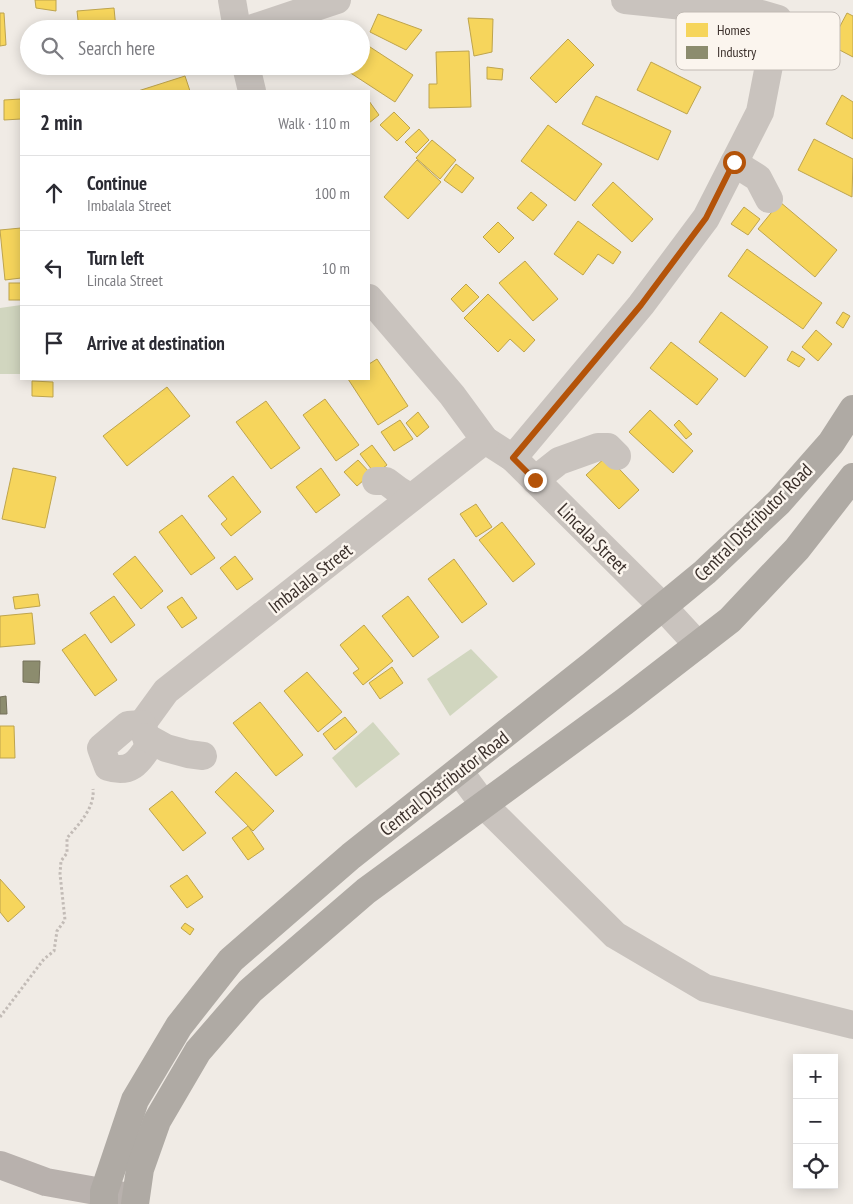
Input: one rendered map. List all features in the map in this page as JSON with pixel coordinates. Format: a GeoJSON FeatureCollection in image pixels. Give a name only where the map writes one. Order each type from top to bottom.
{"type":"FeatureCollection","features":[{"type":"Feature","properties":{"kind":"highway","name":"Central Distributor Road"},"geometry":{"type":"LineString","coordinates":[[104,1198],[135,1100],[179,1026],[231,960],[352,856],[592,665],[705,572],[779,502],[831,443],[853,409]]}},
{"type":"Feature","properties":{"kind":"highway","name":"Central Distributor Road"},"geometry":{"type":"LineString","coordinates":[[135,1201],[140,1169],[157,1122],[198,1051],[250,991],[366,892],[624,702],[730,620],[797,549],[853,477]]}},
{"type":"Feature","properties":{"kind":"main road"},"geometry":{"type":"LineString","coordinates":[[0,1166],[46,1182],[104,1198],[135,1201]]}},
{"type":"Feature","properties":{"kind":"street"},"geometry":{"type":"LineString","coordinates":[[232,0],[235,20]]}},
{"type":"Feature","properties":{"kind":"street"},"geometry":{"type":"LineString","coordinates":[[277,20],[337,0]]}},
{"type":"Feature","properties":{"kind":"street"},"geometry":{"type":"LineString","coordinates":[[625,0],[742,12]]}},
{"type":"Feature","properties":{"kind":"street"},"geometry":{"type":"LineString","coordinates":[[513,458],[641,305],[706,218],[760,112],[769,70]]}},
{"type":"Feature","properties":{"kind":"street"},"geometry":{"type":"LineString","coordinates":[[248,75],[252,90]]}},
{"type":"Feature","properties":{"kind":"street"},"geometry":{"type":"LineString","coordinates":[[740,152],[751,148],[773,166]]}},
{"type":"Feature","properties":{"kind":"street"},"geometry":{"type":"LineString","coordinates":[[740,152],[758,178],[769,199]]}},
{"type":"Feature","properties":{"kind":"street","name":"Lincala Street"},"geometry":{"type":"LineString","coordinates":[[370,299],[452,395],[486,440],[513,458],[663,607],[698,645]]}},
{"type":"Feature","properties":{"kind":"street","name":"Imbalala Street"},"geometry":{"type":"LineString","coordinates":[[144,730],[166,691],[486,440]]}},
{"type":"Feature","properties":{"kind":"street"},"geometry":{"type":"LineString","coordinates":[[535,480],[559,461],[598,447],[608,447],[617,456]]}},
{"type":"Feature","properties":{"kind":"street"},"geometry":{"type":"LineString","coordinates":[[376,481],[386,481],[411,498]]}},
{"type":"Feature","properties":{"kind":"street"},"geometry":{"type":"LineString","coordinates":[[108,767],[101,748],[128,725],[144,730],[166,748],[202,756]]}},
{"type":"Feature","properties":{"kind":"street"},"geometry":{"type":"LineString","coordinates":[[459,770],[484,805],[614,935],[705,988],[853,1025]]}},
{"type":"Feature","properties":{"kind":"path"},"geometry":{"type":"LineString","coordinates":[[0,1017],[44,959],[54,951],[57,930],[65,920],[60,874],[61,861],[67,853],[67,838],[88,811],[94,798],[93,788],[108,767]]}},
{"type":"Feature","properties":{"kind":"green space"},"geometry":{"type":"Polygon","coordinates":[[[20,305],[20,374],[0,374],[0,308],[20,305]]]}},
{"type":"Feature","properties":{"kind":"green space"},"geometry":{"type":"Polygon","coordinates":[[[471,649],[498,677],[450,716],[427,679],[471,649]]]}},
{"type":"Feature","properties":{"kind":"green space"},"geometry":{"type":"Polygon","coordinates":[[[373,722],[400,754],[356,788],[332,758],[373,722]]]}},
{"type":"Feature","properties":{"kind":"building: Homes"},"geometry":{"type":"Polygon","coordinates":[[[35,0],[56,0],[56,11],[36,8],[35,0]]]}},
{"type":"Feature","properties":{"kind":"building: Homes"},"geometry":{"type":"Polygon","coordinates":[[[114,8],[115,20],[78,20],[77,11],[114,8]]]}},
{"type":"Feature","properties":{"kind":"building: Homes"},"geometry":{"type":"Polygon","coordinates":[[[0,13],[4,13],[6,45],[0,46],[0,13]]]}},
{"type":"Feature","properties":{"kind":"building: Homes"},"geometry":{"type":"Polygon","coordinates":[[[847,13],[853,16],[853,57],[840,50],[840,26],[847,13]]]}},
{"type":"Feature","properties":{"kind":"building: Homes"},"geometry":{"type":"Polygon","coordinates":[[[378,14],[422,30],[406,50],[370,32],[378,14]]]}},
{"type":"Feature","properties":{"kind":"building: Homes"},"geometry":{"type":"Polygon","coordinates":[[[468,18],[493,19],[492,52],[474,56],[468,18]]]}},
{"type":"Feature","properties":{"kind":"building: Homes"},"geometry":{"type":"Polygon","coordinates":[[[568,39],[594,65],[556,103],[530,78],[568,39]]]}},
{"type":"Feature","properties":{"kind":"building: Homes"},"geometry":{"type":"Polygon","coordinates":[[[370,47],[413,75],[395,102],[354,75],[370,75],[370,47]]]}},
{"type":"Feature","properties":{"kind":"building: Homes"},"geometry":{"type":"Polygon","coordinates":[[[469,51],[471,107],[429,108],[429,84],[437,84],[436,52],[469,51]]]}},
{"type":"Feature","properties":{"kind":"building: Homes"},"geometry":{"type":"Polygon","coordinates":[[[651,62],[701,87],[687,114],[637,90],[651,62]]]}},
{"type":"Feature","properties":{"kind":"building: Homes"},"geometry":{"type":"Polygon","coordinates":[[[487,67],[503,69],[502,80],[487,79],[487,67]]]}},
{"type":"Feature","properties":{"kind":"building: Homes"},"geometry":{"type":"Polygon","coordinates":[[[185,76],[190,90],[141,90],[185,76]]]}},
{"type":"Feature","properties":{"kind":"building: Homes"},"geometry":{"type":"Polygon","coordinates":[[[842,95],[853,102],[853,139],[826,124],[842,95]]]}},
{"type":"Feature","properties":{"kind":"building: Homes"},"geometry":{"type":"Polygon","coordinates":[[[596,96],[671,131],[658,160],[582,124],[596,96]]]}},
{"type":"Feature","properties":{"kind":"building: Homes"},"geometry":{"type":"Polygon","coordinates":[[[20,99],[20,119],[4,120],[4,100],[20,99]]]}},
{"type":"Feature","properties":{"kind":"building: Homes"},"geometry":{"type":"Polygon","coordinates":[[[370,102],[379,115],[370,122],[370,102]]]}},
{"type":"Feature","properties":{"kind":"building: Homes"},"geometry":{"type":"Polygon","coordinates":[[[394,112],[410,128],[397,141],[380,125],[394,112]]]}},
{"type":"Feature","properties":{"kind":"building: Homes"},"geometry":{"type":"Polygon","coordinates":[[[548,125],[602,164],[575,201],[521,161],[548,125]]]}},
{"type":"Feature","properties":{"kind":"building: Homes"},"geometry":{"type":"Polygon","coordinates":[[[419,129],[429,140],[416,153],[405,142],[419,129]]]}},
{"type":"Feature","properties":{"kind":"building: Homes"},"geometry":{"type":"Polygon","coordinates":[[[814,139],[853,159],[852,197],[798,170],[814,139]]]}},
{"type":"Feature","properties":{"kind":"building: Homes"},"geometry":{"type":"Polygon","coordinates":[[[432,140],[456,160],[440,179],[416,158],[432,140]]]}},
{"type":"Feature","properties":{"kind":"building: Homes"},"geometry":{"type":"Polygon","coordinates":[[[417,160],[441,182],[408,219],[384,197],[417,160]]]}},
{"type":"Feature","properties":{"kind":"building: Homes"},"geometry":{"type":"Polygon","coordinates":[[[456,164],[474,178],[462,193],[444,180],[456,164]]]}},
{"type":"Feature","properties":{"kind":"building: Homes"},"geometry":{"type":"Polygon","coordinates":[[[613,182],[653,219],[632,242],[592,205],[613,182]]]}},
{"type":"Feature","properties":{"kind":"building: Homes"},"geometry":{"type":"Polygon","coordinates":[[[531,192],[547,205],[533,221],[517,208],[531,192]]]}},
{"type":"Feature","properties":{"kind":"building: Homes"},"geometry":{"type":"Polygon","coordinates":[[[780,202],[837,250],[815,277],[758,229],[780,202]]]}},
{"type":"Feature","properties":{"kind":"building: Homes"},"geometry":{"type":"Polygon","coordinates":[[[744,207],[760,219],[748,235],[731,224],[744,207]]]}},
{"type":"Feature","properties":{"kind":"building: Homes"},"geometry":{"type":"Polygon","coordinates":[[[578,221],[621,252],[613,264],[598,254],[583,275],[554,254],[578,221]]]}},
{"type":"Feature","properties":{"kind":"building: Homes"},"geometry":{"type":"Polygon","coordinates":[[[498,222],[514,238],[499,253],[483,237],[498,222]]]}},
{"type":"Feature","properties":{"kind":"building: Homes"},"geometry":{"type":"Polygon","coordinates":[[[20,228],[20,278],[5,280],[0,230],[20,228]]]}},
{"type":"Feature","properties":{"kind":"building: Homes"},"geometry":{"type":"Polygon","coordinates":[[[747,249],[822,303],[803,329],[728,276],[747,249]]]}},
{"type":"Feature","properties":{"kind":"building: Homes"},"geometry":{"type":"Polygon","coordinates":[[[525,261],[558,299],[533,321],[499,283],[525,261]]]}},
{"type":"Feature","properties":{"kind":"building: Homes"},"geometry":{"type":"Polygon","coordinates":[[[9,283],[20,283],[20,300],[9,300],[9,283]]]}},
{"type":"Feature","properties":{"kind":"building: Homes"},"geometry":{"type":"Polygon","coordinates":[[[466,284],[479,297],[463,312],[451,299],[466,284]]]}},
{"type":"Feature","properties":{"kind":"building: Homes"},"geometry":{"type":"Polygon","coordinates":[[[488,294],[535,340],[524,352],[510,339],[498,352],[464,318],[488,294]]]}},
{"type":"Feature","properties":{"kind":"building: Homes"},"geometry":{"type":"Polygon","coordinates":[[[721,312],[768,347],[745,377],[699,342],[721,312]]]}},
{"type":"Feature","properties":{"kind":"building: Homes"},"geometry":{"type":"Polygon","coordinates":[[[843,312],[850,316],[843,328],[836,323],[843,312]]]}},
{"type":"Feature","properties":{"kind":"building: Homes"},"geometry":{"type":"Polygon","coordinates":[[[816,330],[832,344],[818,361],[802,347],[816,330]]]}},
{"type":"Feature","properties":{"kind":"building: Homes"},"geometry":{"type":"Polygon","coordinates":[[[671,342],[718,379],[697,405],[650,368],[671,342]]]}},
{"type":"Feature","properties":{"kind":"building: Homes"},"geometry":{"type":"Polygon","coordinates":[[[792,351],[805,359],[799,367],[787,360],[792,351]]]}},
{"type":"Feature","properties":{"kind":"building: Homes"},"geometry":{"type":"Polygon","coordinates":[[[377,359],[408,406],[378,425],[349,380],[370,380],[370,363],[377,359]]]}},
{"type":"Feature","properties":{"kind":"building: Homes"},"geometry":{"type":"Polygon","coordinates":[[[32,381],[53,382],[53,397],[32,396],[32,381]]]}},
{"type":"Feature","properties":{"kind":"building: Homes"},"geometry":{"type":"Polygon","coordinates":[[[167,387],[190,416],[127,466],[103,436],[167,387]]]}},
{"type":"Feature","properties":{"kind":"building: Homes"},"geometry":{"type":"Polygon","coordinates":[[[325,399],[359,445],[336,461],[303,415],[325,399]]]}},
{"type":"Feature","properties":{"kind":"building: Homes"},"geometry":{"type":"Polygon","coordinates":[[[266,401],[300,448],[271,469],[236,422],[266,401]]]}},
{"type":"Feature","properties":{"kind":"building: Homes"},"geometry":{"type":"Polygon","coordinates":[[[650,410],[693,451],[673,473],[629,432],[650,410]]]}},
{"type":"Feature","properties":{"kind":"building: Homes"},"geometry":{"type":"Polygon","coordinates":[[[418,412],[429,427],[417,437],[406,423],[418,412]]]}},
{"type":"Feature","properties":{"kind":"building: Homes"},"geometry":{"type":"Polygon","coordinates":[[[400,420],[413,439],[394,451],[381,432],[400,420]]]}},
{"type":"Feature","properties":{"kind":"building: Homes"},"geometry":{"type":"Polygon","coordinates":[[[679,420],[692,434],[686,439],[674,425],[679,420]]]}},
{"type":"Feature","properties":{"kind":"building: Homes"},"geometry":{"type":"Polygon","coordinates":[[[372,445],[387,465],[375,474],[360,454],[372,445]]]}},
{"type":"Feature","properties":{"kind":"building: Homes"},"geometry":{"type":"Polygon","coordinates":[[[607,456],[639,490],[619,509],[586,475],[607,456]]]}},
{"type":"Feature","properties":{"kind":"building: Homes"},"geometry":{"type":"Polygon","coordinates":[[[358,460],[371,474],[357,486],[344,472],[358,460]]]}},
{"type":"Feature","properties":{"kind":"building: Homes"},"geometry":{"type":"Polygon","coordinates":[[[13,468],[56,477],[45,528],[2,519],[13,468]]]}},
{"type":"Feature","properties":{"kind":"building: Homes"},"geometry":{"type":"Polygon","coordinates":[[[321,468],[340,495],[316,513],[296,487],[321,468]]]}},
{"type":"Feature","properties":{"kind":"building: Homes"},"geometry":{"type":"Polygon","coordinates":[[[233,476],[261,512],[231,536],[221,524],[227,519],[208,496],[233,476]]]}},
{"type":"Feature","properties":{"kind":"building: Homes"},"geometry":{"type":"Polygon","coordinates":[[[476,504],[492,527],[476,537],[460,514],[476,504]]]}},
{"type":"Feature","properties":{"kind":"building: Homes"},"geometry":{"type":"Polygon","coordinates":[[[182,515],[215,558],[191,575],[159,532],[182,515]]]}},
{"type":"Feature","properties":{"kind":"building: Homes"},"geometry":{"type":"Polygon","coordinates":[[[502,522],[535,564],[513,582],[479,540],[502,522]]]}},
{"type":"Feature","properties":{"kind":"building: Homes"},"geometry":{"type":"Polygon","coordinates":[[[135,556],[163,591],[141,609],[113,574],[135,556]]]}},
{"type":"Feature","properties":{"kind":"building: Homes"},"geometry":{"type":"Polygon","coordinates":[[[235,556],[253,579],[237,590],[220,568],[235,556]]]}},
{"type":"Feature","properties":{"kind":"building: Homes"},"geometry":{"type":"Polygon","coordinates":[[[454,559],[487,604],[462,623],[428,579],[454,559]]]}},
{"type":"Feature","properties":{"kind":"building: Homes"},"geometry":{"type":"Polygon","coordinates":[[[38,594],[40,606],[15,609],[13,597],[38,594]]]}},
{"type":"Feature","properties":{"kind":"building: Homes"},"geometry":{"type":"Polygon","coordinates":[[[114,596],[135,625],[111,643],[90,613],[114,596]]]}},
{"type":"Feature","properties":{"kind":"building: Homes"},"geometry":{"type":"Polygon","coordinates":[[[408,596],[439,637],[413,657],[382,616],[408,596]]]}},
{"type":"Feature","properties":{"kind":"building: Homes"},"geometry":{"type":"Polygon","coordinates":[[[182,597],[197,618],[182,628],[167,607],[182,597]]]}},
{"type":"Feature","properties":{"kind":"building: Homes"},"geometry":{"type":"Polygon","coordinates":[[[32,613],[35,644],[0,647],[0,616],[32,613]]]}},
{"type":"Feature","properties":{"kind":"building: Homes"},"geometry":{"type":"Polygon","coordinates":[[[364,625],[393,661],[363,685],[353,673],[359,669],[340,645],[364,625]]]}},
{"type":"Feature","properties":{"kind":"building: Homes"},"geometry":{"type":"Polygon","coordinates":[[[85,634],[117,680],[95,696],[62,650],[85,634]]]}},
{"type":"Feature","properties":{"kind":"building: Homes"},"geometry":{"type":"Polygon","coordinates":[[[392,667],[403,683],[380,699],[369,683],[392,667]]]}},
{"type":"Feature","properties":{"kind":"building: Homes"},"geometry":{"type":"Polygon","coordinates":[[[307,672],[342,712],[318,732],[284,691],[307,672]]]}},
{"type":"Feature","properties":{"kind":"building: Homes"},"geometry":{"type":"Polygon","coordinates":[[[260,702],[303,755],[276,776],[233,723],[260,702]]]}},
{"type":"Feature","properties":{"kind":"building: Homes"},"geometry":{"type":"Polygon","coordinates":[[[345,717],[357,732],[335,750],[323,734],[345,717]]]}},
{"type":"Feature","properties":{"kind":"building: Homes"},"geometry":{"type":"Polygon","coordinates":[[[0,726],[14,726],[15,758],[0,758],[0,726]]]}},
{"type":"Feature","properties":{"kind":"building: Homes"},"geometry":{"type":"Polygon","coordinates":[[[236,772],[274,811],[253,831],[215,792],[236,772]]]}},
{"type":"Feature","properties":{"kind":"building: Homes"},"geometry":{"type":"Polygon","coordinates":[[[172,791],[206,833],[183,851],[149,809],[172,791]]]}},
{"type":"Feature","properties":{"kind":"building: Homes"},"geometry":{"type":"Polygon","coordinates":[[[248,826],[264,849],[248,860],[232,838],[248,826]]]}},
{"type":"Feature","properties":{"kind":"building: Homes"},"geometry":{"type":"Polygon","coordinates":[[[187,875],[203,897],[187,908],[170,886],[187,875]]]}},
{"type":"Feature","properties":{"kind":"building: Homes"},"geometry":{"type":"Polygon","coordinates":[[[0,879],[25,907],[8,922],[0,912],[0,879]]]}},
{"type":"Feature","properties":{"kind":"building: Homes"},"geometry":{"type":"Polygon","coordinates":[[[185,923],[194,929],[190,935],[181,928],[185,923]]]}},
{"type":"Feature","properties":{"kind":"building: Industry"},"geometry":{"type":"Polygon","coordinates":[[[23,661],[40,661],[39,683],[23,682],[23,661]]]}},
{"type":"Feature","properties":{"kind":"building: Industry"},"geometry":{"type":"Polygon","coordinates":[[[6,696],[7,714],[0,714],[0,697],[6,696]]]}},
{"type":"Feature","properties":{"kind":"route"},"geometry":{"type":"LineString","coordinates":[[535,480],[513,458],[641,305],[706,218],[734,162]]}}]}
